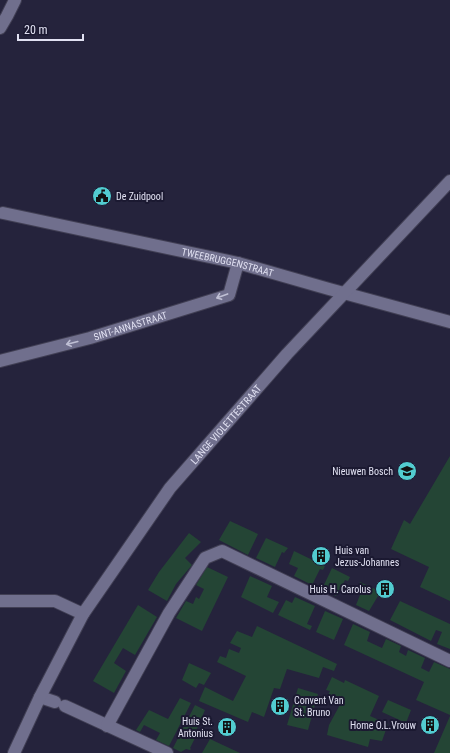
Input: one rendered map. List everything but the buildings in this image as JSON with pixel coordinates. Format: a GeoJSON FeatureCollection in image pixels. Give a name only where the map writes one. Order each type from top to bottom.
{"type":"FeatureCollection","features":[{"type":"Feature","properties":{"kind":"street"},"geometry":{"type":"LineString","coordinates":[[0,28],[15,0]]}},
{"type":"Feature","properties":{"kind":"street","name":"LANGE VIOLETTESTRAAT"},"geometry":{"type":"LineString","coordinates":[[14,753],[40,697],[83,614],[170,488],[287,354],[450,181]]}},
{"type":"Feature","properties":{"kind":"street","name":"TWEEBRUGGENSTRAAT"},"geometry":{"type":"LineString","coordinates":[[4,213],[238,263],[344,294],[450,322]]}},
{"type":"Feature","properties":{"kind":"street","name":"SINT-ANNASTRAAT"},"geometry":{"type":"LineString","coordinates":[[0,361],[90,338],[229,294],[238,263]]}},
{"type":"Feature","properties":{"kind":"street"},"geometry":{"type":"LineString","coordinates":[[107,726],[167,617],[205,558],[222,551],[450,661]]}},
{"type":"Feature","properties":{"kind":"street"},"geometry":{"type":"LineString","coordinates":[[0,601],[55,601],[83,614]]}},
{"type":"Feature","properties":{"kind":"street"},"geometry":{"type":"LineString","coordinates":[[40,697],[60,704],[167,753]]}},
{"type":"Feature","properties":{"kind":"green space"},"geometry":{"type":"Polygon","coordinates":[[[450,456],[450,601],[420,587],[429,567],[391,549],[404,520],[410,524],[450,456]]]}},
{"type":"Feature","properties":{"kind":"green space"},"geometry":{"type":"Polygon","coordinates":[[[230,521],[258,534],[248,555],[219,540],[230,521]]]}},
{"type":"Feature","properties":{"kind":"green space"},"geometry":{"type":"Polygon","coordinates":[[[189,533],[201,542],[185,558],[192,565],[176,584],[167,601],[148,590],[159,572],[189,533]]]}},
{"type":"Feature","properties":{"kind":"green space"},"geometry":{"type":"Polygon","coordinates":[[[266,538],[288,548],[284,553],[282,552],[275,567],[256,558],[266,538]]]}},
{"type":"Feature","properties":{"kind":"green space"},"geometry":{"type":"Polygon","coordinates":[[[294,551],[325,566],[323,570],[320,569],[312,585],[294,576],[298,568],[289,564],[294,551]]]}},
{"type":"Feature","properties":{"kind":"green space"},"geometry":{"type":"Polygon","coordinates":[[[207,567],[228,577],[202,631],[176,618],[186,601],[193,604],[196,597],[199,599],[204,589],[196,585],[207,567]]]}},
{"type":"Feature","properties":{"kind":"green space"},"geometry":{"type":"Polygon","coordinates":[[[332,568],[350,577],[348,581],[345,580],[336,596],[322,589],[332,568]]]}},
{"type":"Feature","properties":{"kind":"green space"},"geometry":{"type":"Polygon","coordinates":[[[250,576],[272,586],[267,597],[279,602],[273,613],[241,597],[250,576]]]}},
{"type":"Feature","properties":{"kind":"green space"},"geometry":{"type":"Polygon","coordinates":[[[360,582],[386,594],[383,599],[378,596],[369,611],[356,605],[362,590],[357,588],[360,582]]]}},
{"type":"Feature","properties":{"kind":"green space"},"geometry":{"type":"Polygon","coordinates":[[[295,597],[315,606],[307,624],[312,626],[310,630],[278,615],[286,600],[292,603],[295,597]]]}},
{"type":"Feature","properties":{"kind":"green space"},"geometry":{"type":"Polygon","coordinates":[[[400,601],[450,624],[450,649],[437,644],[442,632],[436,630],[431,641],[390,620],[400,601]]]}},
{"type":"Feature","properties":{"kind":"green space"},"geometry":{"type":"Polygon","coordinates":[[[138,605],[157,617],[135,655],[123,648],[114,663],[126,671],[114,693],[93,681],[138,605]]]}},
{"type":"Feature","properties":{"kind":"green space"},"geometry":{"type":"Polygon","coordinates":[[[325,611],[343,619],[334,640],[316,632],[325,611]]]}},
{"type":"Feature","properties":{"kind":"green space"},"geometry":{"type":"Polygon","coordinates":[[[353,624],[370,632],[367,641],[382,648],[386,639],[401,646],[399,652],[406,656],[408,650],[425,658],[421,668],[429,672],[434,662],[450,669],[450,715],[416,700],[424,682],[344,645],[353,624]]]}},
{"type":"Feature","properties":{"kind":"green space"},"geometry":{"type":"Polygon","coordinates":[[[257,626],[337,664],[334,671],[323,667],[319,678],[287,669],[280,689],[274,688],[264,717],[252,712],[248,722],[199,701],[205,687],[233,701],[246,676],[217,662],[220,656],[226,658],[229,649],[239,653],[241,648],[230,643],[237,631],[252,637],[257,626]]]}},
{"type":"Feature","properties":{"kind":"green space"},"geometry":{"type":"Polygon","coordinates":[[[189,663],[211,673],[204,685],[199,683],[196,688],[182,680],[189,663]]]}},
{"type":"Feature","properties":{"kind":"green space"},"geometry":{"type":"Polygon","coordinates":[[[332,677],[344,683],[345,680],[379,696],[370,716],[388,724],[382,741],[370,739],[368,747],[327,735],[329,725],[342,701],[328,695],[330,691],[326,690],[332,677]]]}},
{"type":"Feature","properties":{"kind":"green space"},"geometry":{"type":"Polygon","coordinates":[[[298,688],[318,694],[308,730],[287,725],[298,688]]]}},
{"type":"Feature","properties":{"kind":"green space"},"geometry":{"type":"Polygon","coordinates":[[[180,698],[191,703],[169,746],[156,740],[160,733],[144,725],[140,732],[136,730],[149,710],[168,719],[180,698]]]}},
{"type":"Feature","properties":{"kind":"green space"},"geometry":{"type":"Polygon","coordinates":[[[388,700],[411,710],[406,723],[382,712],[388,700]]]}},
{"type":"Feature","properties":{"kind":"green space"},"geometry":{"type":"Polygon","coordinates":[[[195,705],[205,710],[196,731],[201,734],[199,738],[196,736],[190,750],[186,749],[181,752],[173,748],[195,705]]]}},
{"type":"Feature","properties":{"kind":"green space"},"geometry":{"type":"Polygon","coordinates":[[[450,716],[450,753],[434,753],[450,716]]]}},
{"type":"Feature","properties":{"kind":"green space"},"geometry":{"type":"Polygon","coordinates":[[[210,739],[240,753],[202,753],[210,739]]]}},
{"type":"Feature","properties":{"kind":"place","name":"De Zuidpool"},"geometry":{"type":"Point","coordinates":[102,196]}},
{"type":"Feature","properties":{"kind":"place","name":"Nieuwen Bosch"},"geometry":{"type":"Point","coordinates":[407,471]}},
{"type":"Feature","properties":{"kind":"place","name":"Huis van Jezus-Johannes"},"geometry":{"type":"Point","coordinates":[321,556]}},
{"type":"Feature","properties":{"kind":"place","name":"Huis H. Carolus"},"geometry":{"type":"Point","coordinates":[385,589]}},
{"type":"Feature","properties":{"kind":"place","name":"Convent Van St. Bruno"},"geometry":{"type":"Point","coordinates":[280,706]}},
{"type":"Feature","properties":{"kind":"place","name":"Home O.L.Vrouw"},"geometry":{"type":"Point","coordinates":[430,725]}},
{"type":"Feature","properties":{"kind":"place","name":"Huis St. Antonius"},"geometry":{"type":"Point","coordinates":[227,727]}}]}
